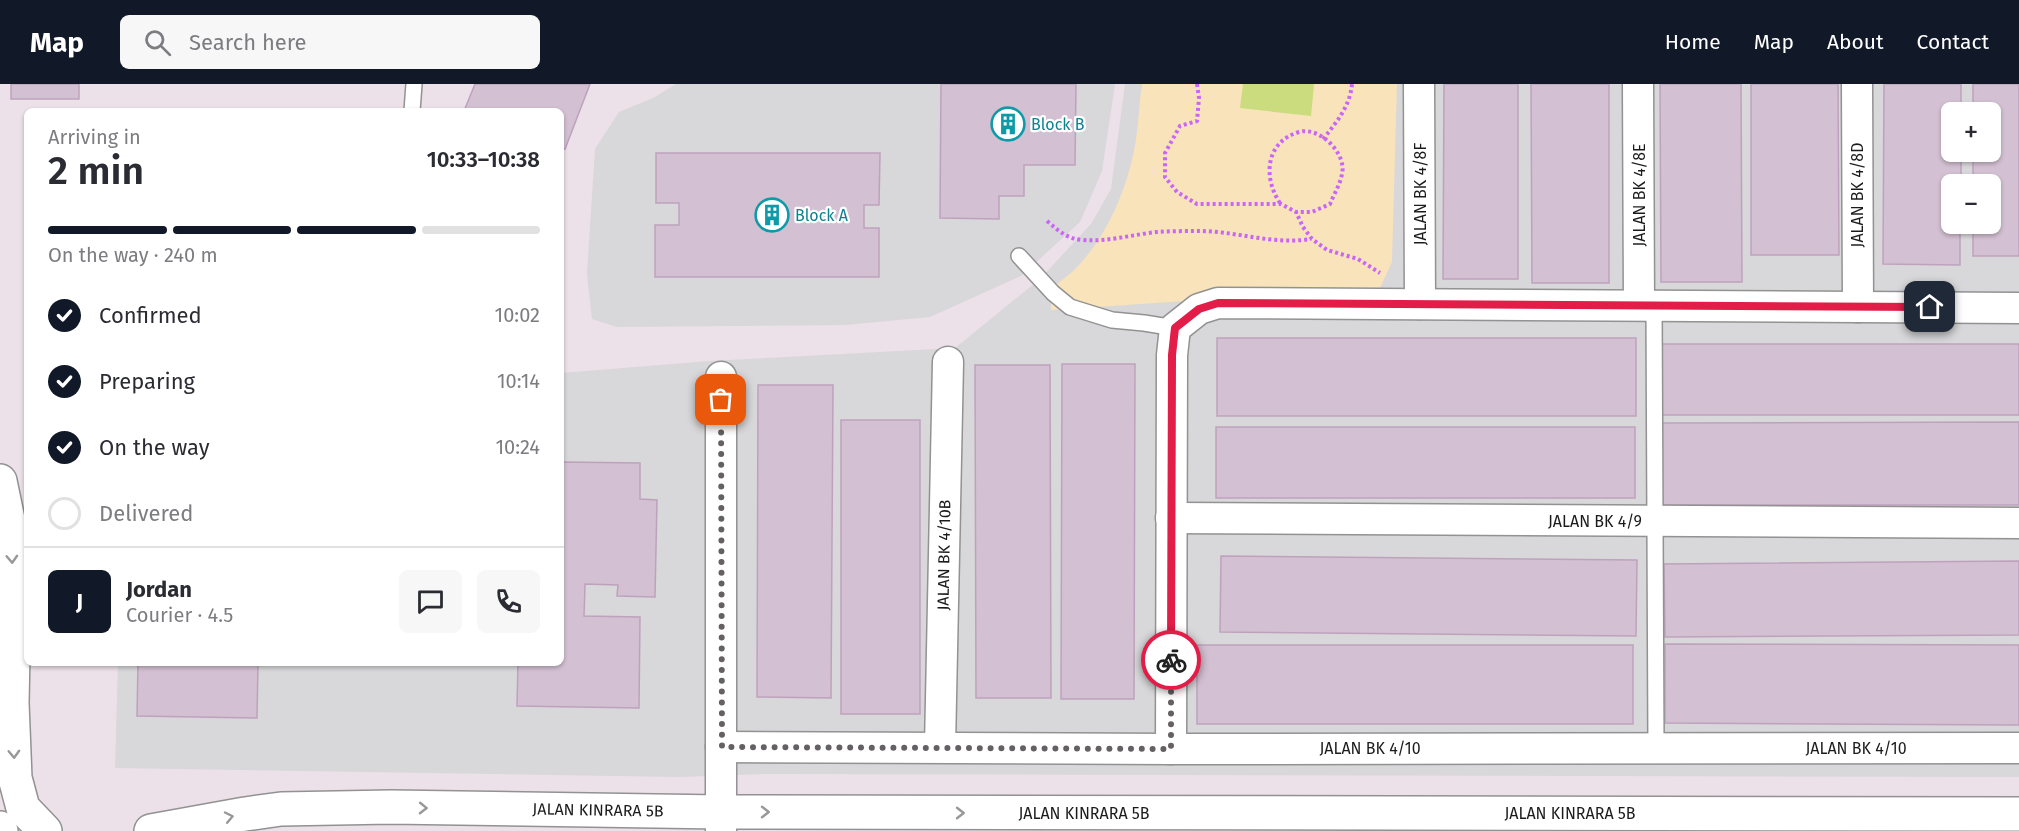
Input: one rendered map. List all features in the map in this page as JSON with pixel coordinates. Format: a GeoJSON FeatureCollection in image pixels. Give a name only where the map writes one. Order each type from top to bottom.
{"type":"FeatureCollection","features":[{"type":"Feature","properties":{"kind":"street","name":"JALAN BK 4/8F"},"geometry":{"type":"LineString","coordinates":[[1416,304],[1419,84]]}},
{"type":"Feature","properties":{"kind":"street","name":"JALAN BK 4/8E"},"geometry":{"type":"LineString","coordinates":[[1638,84],[1647,305]]}},
{"type":"Feature","properties":{"kind":"street","name":"JALAN BK 4/8D"},"geometry":{"type":"LineString","coordinates":[[1857,84],[1858,307]]}},
{"type":"Feature","properties":{"kind":"street"},"geometry":{"type":"LineString","coordinates":[[1171,749],[1172,355],[1175,328],[1199,309],[1218,303],[2019,308]]}},
{"type":"Feature","properties":{"kind":"street","name":"JALAN BK 4/10B"},"geometry":{"type":"LineString","coordinates":[[940,747],[948,362]]}},
{"type":"Feature","properties":{"kind":"street"},"geometry":{"type":"LineString","coordinates":[[721,377],[722,821]]}},
{"type":"Feature","properties":{"kind":"street"},"geometry":{"type":"LineString","coordinates":[[0,481],[11,534],[14,603],[12,703],[15,778],[23,808],[45,831]]}},
{"type":"Feature","properties":{"kind":"street","name":"JALAN BK 4/9"},"geometry":{"type":"LineString","coordinates":[[1171,519],[2019,523]]}},
{"type":"Feature","properties":{"kind":"street","name":"JALAN BK 4/10"},"geometry":{"type":"LineString","coordinates":[[722,747],[2019,748]]}},
{"type":"Feature","properties":{"kind":"street","name":"JALAN KINRARA 5B"},"geometry":{"type":"LineString","coordinates":[[151,831],[245,813],[281,809],[391,807],[722,821],[1925,822],[2019,814]]}},
{"type":"Feature","properties":{"kind":"lane"},"geometry":{"type":"LineString","coordinates":[[412,108],[414,84]]}},
{"type":"Feature","properties":{"kind":"lane"},"geometry":{"type":"LineString","coordinates":[[1019,256],[1053,293],[1070,307],[1112,320],[1175,328]]}},
{"type":"Feature","properties":{"kind":"lane"},"geometry":{"type":"LineString","coordinates":[[1647,305],[1656,522],[1656,748]]}},
{"type":"Feature","properties":{"kind":"path"},"geometry":{"type":"LineString","coordinates":[[1197,84],[1199,98],[1197,121],[1180,126],[1165,153],[1165,177],[1177,192],[1197,204],[1281,204],[1296,212],[1312,212],[1330,204],[1343,172],[1339,153],[1316,134],[1301,131],[1283,140],[1272,156],[1269,177],[1273,192],[1281,204]]}},
{"type":"Feature","properties":{"kind":"path"},"geometry":{"type":"LineString","coordinates":[[1323,139],[1338,121],[1350,101],[1352,84]]}},
{"type":"Feature","properties":{"kind":"path"},"geometry":{"type":"LineString","coordinates":[[1296,212],[1302,227],[1312,239],[1327,249],[1358,259],[1371,267],[1405,290],[1416,304]]}},
{"type":"Feature","properties":{"kind":"path"},"geometry":{"type":"LineString","coordinates":[[1047,221],[1065,236],[1081,240],[1103,240],[1157,232],[1182,231],[1205,231],[1278,242],[1312,239]]}},
{"type":"Feature","properties":{"kind":"shaded area"},"geometry":{"type":"Polygon","coordinates":[[[676,84],[1115,84],[1102,171],[1080,222],[1021,276],[930,317],[845,325],[617,327],[592,319],[587,274],[595,149],[619,112],[653,98],[676,84]]]}},
{"type":"Feature","properties":{"kind":"shaded area"},"geometry":{"type":"Polygon","coordinates":[[[1125,84],[2019,84],[2019,777],[764,774],[679,777],[115,768],[118,666],[564,666],[564,373],[710,361],[955,348],[1040,279],[1091,224],[1111,189],[1125,84]]]}},
{"type":"Feature","properties":{"kind":"shaded area"},"geometry":{"type":"Polygon","coordinates":[[[1142,84],[1397,84],[1392,262],[1380,288],[1051,310],[1051,289],[1076,268],[1090,252],[1109,222],[1123,190],[1133,156],[1142,84]]]}},
{"type":"Feature","properties":{"kind":"green space"},"geometry":{"type":"Polygon","coordinates":[[[1243,84],[1314,84],[1311,116],[1240,108],[1243,84]]]}},
{"type":"Feature","properties":{"kind":"building"},"geometry":{"type":"Polygon","coordinates":[[[11,84],[79,84],[79,99],[11,99],[11,84]]]}},
{"type":"Feature","properties":{"kind":"building"},"geometry":{"type":"Polygon","coordinates":[[[475,84],[590,84],[565,149],[564,108],[465,108],[475,84]]]}},
{"type":"Feature","properties":{"kind":"building","name":"Block B"},"geometry":{"type":"Polygon","coordinates":[[[941,84],[1076,84],[1075,165],[1024,165],[1024,196],[999,196],[999,219],[940,218],[941,84]]]}},
{"type":"Feature","properties":{"kind":"building"},"geometry":{"type":"Polygon","coordinates":[[[1444,84],[1518,84],[1518,279],[1443,279],[1444,84]]]}},
{"type":"Feature","properties":{"kind":"building"},"geometry":{"type":"Polygon","coordinates":[[[1531,84],[1609,84],[1609,283],[1532,283],[1531,84]]]}},
{"type":"Feature","properties":{"kind":"building"},"geometry":{"type":"Polygon","coordinates":[[[1660,84],[1741,84],[1742,282],[1661,282],[1660,84]]]}},
{"type":"Feature","properties":{"kind":"building"},"geometry":{"type":"Polygon","coordinates":[[[1751,84],[1838,84],[1839,255],[1751,255],[1751,84]]]}},
{"type":"Feature","properties":{"kind":"building"},"geometry":{"type":"Polygon","coordinates":[[[1884,84],[1961,84],[1961,102],[1941,102],[1941,162],[1961,162],[1961,174],[1941,174],[1941,234],[1960,234],[1960,265],[1883,264],[1884,84]]]}},
{"type":"Feature","properties":{"kind":"building"},"geometry":{"type":"Polygon","coordinates":[[[1973,84],[2019,84],[2019,256],[1973,256],[1973,234],[2001,234],[2001,174],[1973,174],[1973,162],[2001,162],[2001,102],[1973,102],[1973,84]]]}},
{"type":"Feature","properties":{"kind":"building","name":"Block A"},"geometry":{"type":"Polygon","coordinates":[[[656,153],[880,153],[879,205],[864,205],[864,228],[879,228],[879,277],[655,277],[655,225],[679,225],[679,203],[656,203],[656,153]]]}},
{"type":"Feature","properties":{"kind":"building"},"geometry":{"type":"Polygon","coordinates":[[[1217,338],[1636,338],[1636,416],[1217,416],[1217,338]]]}},
{"type":"Feature","properties":{"kind":"building"},"geometry":{"type":"Polygon","coordinates":[[[1662,344],[2019,344],[2019,415],[1662,415],[1662,344]]]}},
{"type":"Feature","properties":{"kind":"building"},"geometry":{"type":"Polygon","coordinates":[[[1062,364],[1135,364],[1134,699],[1061,699],[1062,364]]]}},
{"type":"Feature","properties":{"kind":"building"},"geometry":{"type":"Polygon","coordinates":[[[975,365],[1050,365],[1051,698],[976,698],[975,365]]]}},
{"type":"Feature","properties":{"kind":"building"},"geometry":{"type":"Polygon","coordinates":[[[758,385],[833,385],[831,698],[757,697],[758,385]]]}},
{"type":"Feature","properties":{"kind":"building"},"geometry":{"type":"Polygon","coordinates":[[[841,420],[920,420],[920,714],[841,714],[841,420]]]}},
{"type":"Feature","properties":{"kind":"building"},"geometry":{"type":"Polygon","coordinates":[[[2019,422],[2019,505],[1662,505],[1662,423],[2019,422]]]}},
{"type":"Feature","properties":{"kind":"building"},"geometry":{"type":"Polygon","coordinates":[[[1216,427],[1635,427],[1635,498],[1216,498],[1216,427]]]}},
{"type":"Feature","properties":{"kind":"building"},"geometry":{"type":"Polygon","coordinates":[[[564,462],[640,463],[640,499],[657,500],[655,597],[617,596],[618,585],[585,584],[584,616],[640,617],[639,708],[517,706],[518,666],[564,666],[564,462]]]}},
{"type":"Feature","properties":{"kind":"building"},"geometry":{"type":"Polygon","coordinates":[[[1221,556],[1637,560],[1636,636],[1220,632],[1221,556]]]}},
{"type":"Feature","properties":{"kind":"building"},"geometry":{"type":"Polygon","coordinates":[[[2019,561],[2019,635],[1665,637],[1664,564],[2019,561]]]}},
{"type":"Feature","properties":{"kind":"building"},"geometry":{"type":"Polygon","coordinates":[[[1665,644],[2019,645],[2019,725],[1665,723],[1665,644]]]}},
{"type":"Feature","properties":{"kind":"building"},"geometry":{"type":"Polygon","coordinates":[[[1197,645],[1633,645],[1633,724],[1197,724],[1197,645]]]}},
{"type":"Feature","properties":{"kind":"building"},"geometry":{"type":"Polygon","coordinates":[[[138,666],[258,666],[257,718],[137,716],[138,666]]]}},
{"type":"Feature","properties":{"kind":"way so far"},"geometry":{"type":"LineString","coordinates":[[721,400],[722,747],[1171,749],[1171,660]]}},
{"type":"Feature","properties":{"kind":"place","name":"Block B"},"geometry":{"type":"Point","coordinates":[1008,124]}},
{"type":"Feature","properties":{"kind":"place","name":"Block A"},"geometry":{"type":"Point","coordinates":[772,215]}},
{"type":"Feature","properties":{"kind":"route"},"geometry":{"type":"LineString","coordinates":[[1171,660],[1172,355],[1175,328],[1199,309],[1218,303],[1930,307]]}}]}
